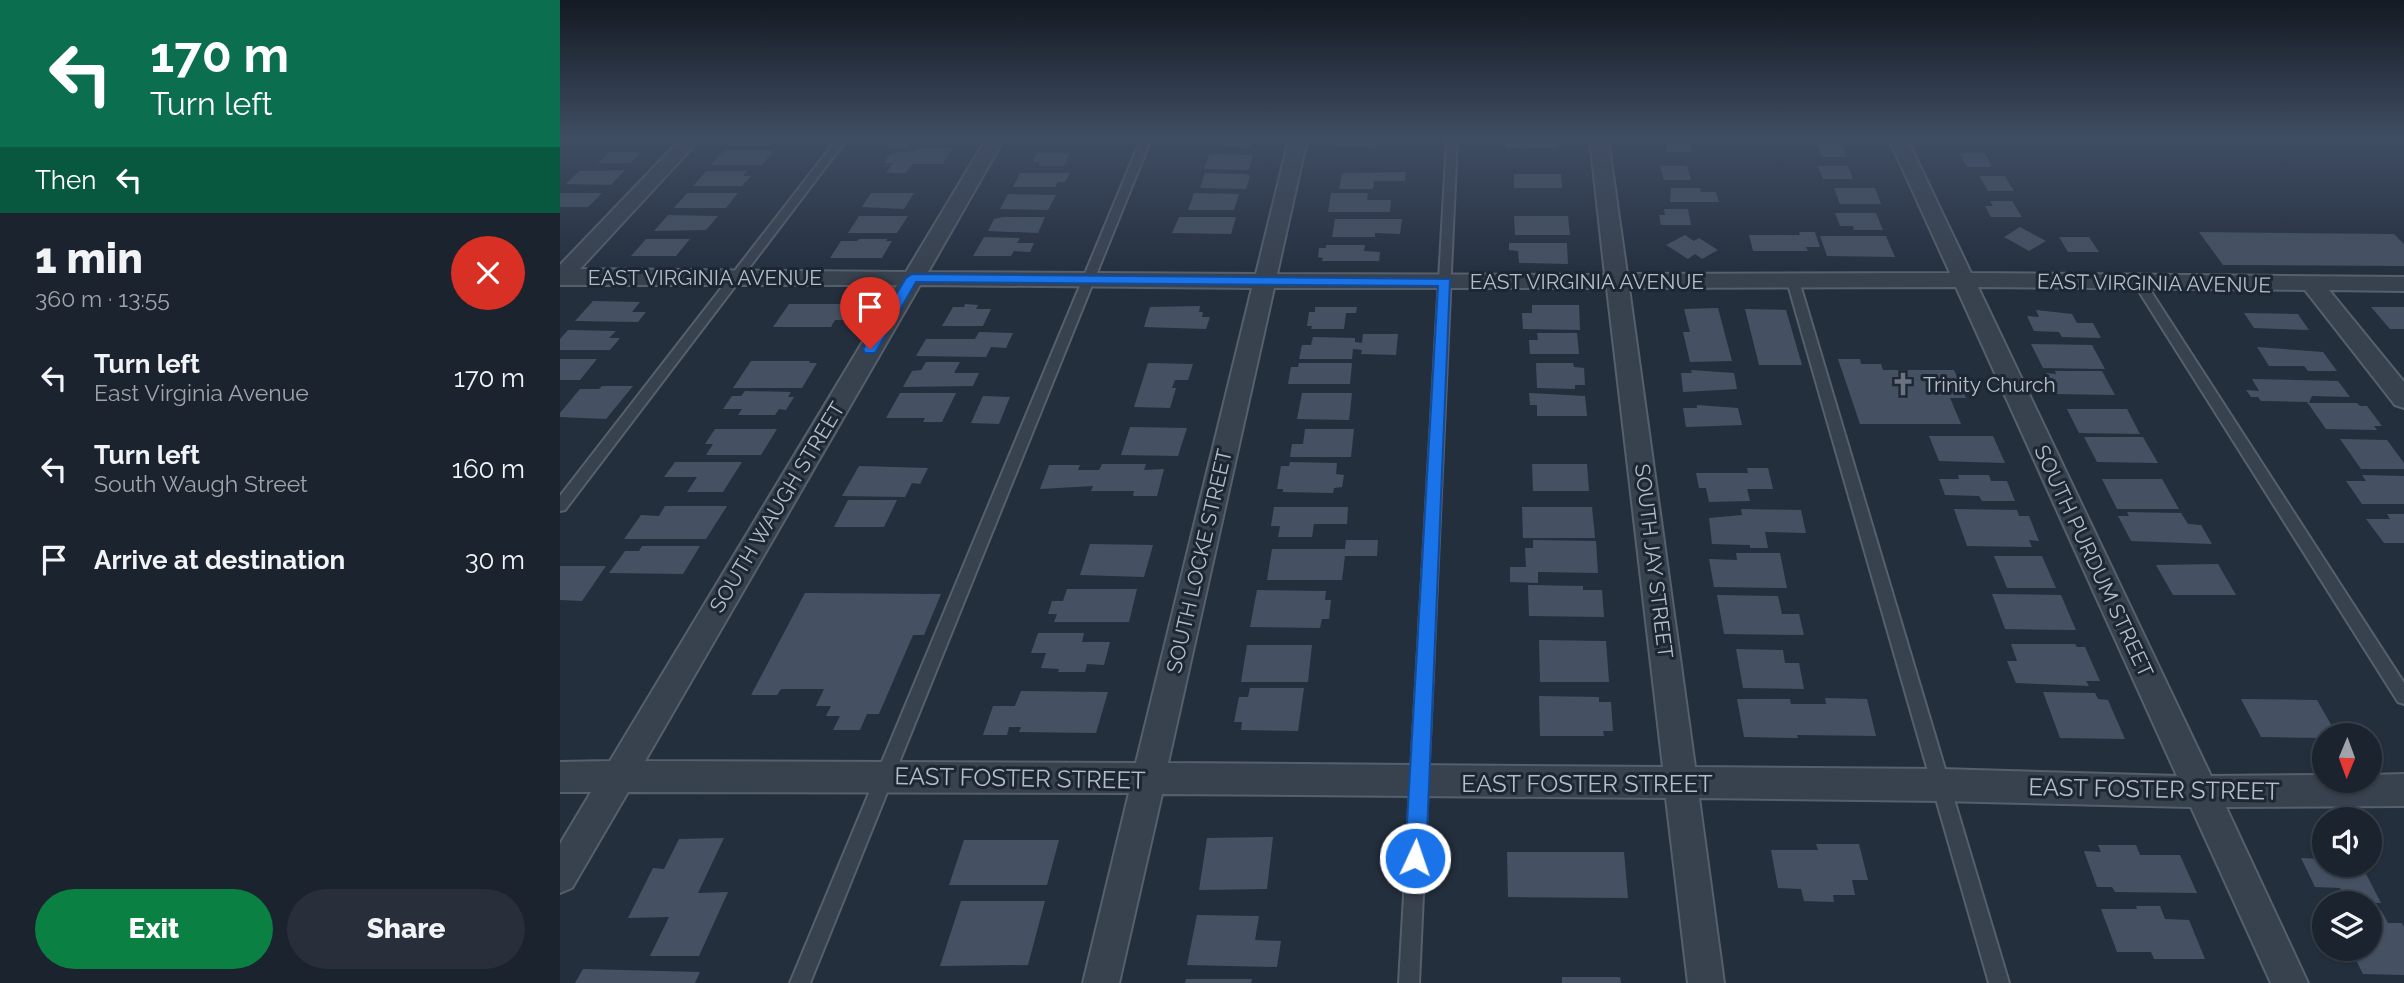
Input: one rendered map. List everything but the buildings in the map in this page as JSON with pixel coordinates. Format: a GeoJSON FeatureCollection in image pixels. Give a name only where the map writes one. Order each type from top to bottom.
{"type":"FeatureCollection","features":[{"type":"Feature","properties":{"kind":"street"},"geometry":{"type":"LineString","coordinates":[[561,277],[648,185]]}},
{"type":"Feature","properties":{"kind":"street","name":"SOUTH WAUGH STREET"},"geometry":{"type":"LineString","coordinates":[[560,876],[968,185]]}},
{"type":"Feature","properties":{"kind":"street","name":"SOUTH LOCKE STREET"},"geometry":{"type":"LineString","coordinates":[[1101,983],[1287,185]]}},
{"type":"Feature","properties":{"kind":"street","name":"SOUTH JAY STREET"},"geometry":{"type":"LineString","coordinates":[[1605,185],[1683,784],[1706,983]]}},
{"type":"Feature","properties":{"kind":"street","name":"SOUTH PURDUM STREET"},"geometry":{"type":"LineString","coordinates":[[1920,185],[2290,983]]}},
{"type":"Feature","properties":{"kind":"street","name":"EAST VIRGINIA AVENUE"},"geometry":{"type":"LineString","coordinates":[[561,277],[1445,282],[1964,280],[2404,284]]}},
{"type":"Feature","properties":{"kind":"street"},"geometry":{"type":"LineString","coordinates":[[2312,284],[2404,399]]}},
{"type":"Feature","properties":{"kind":"street","name":"EAST FOSTER STREET"},"geometry":{"type":"LineString","coordinates":[[560,776],[885,776],[1941,785],[2201,792],[2404,790]]}},
{"type":"Feature","properties":{"kind":"lane"},"geometry":{"type":"LineString","coordinates":[[560,506],[807,185]]}},
{"type":"Feature","properties":{"kind":"lane"},"geometry":{"type":"LineString","coordinates":[[800,983],[1127,185]]}},
{"type":"Feature","properties":{"kind":"lane"},"geometry":{"type":"LineString","coordinates":[[1409,983],[1450,185]]}},
{"type":"Feature","properties":{"kind":"lane"},"geometry":{"type":"LineString","coordinates":[[1793,281],[1999,983]]}},
{"type":"Feature","properties":{"kind":"lane"},"geometry":{"type":"LineString","coordinates":[[2139,282],[2404,697]]}},
{"type":"Feature","properties":{"kind":"place","name":"Trinity Church"},"geometry":{"type":"Point","coordinates":[1903,384]}},
{"type":"Feature","properties":{"kind":"route"},"geometry":{"type":"LineString","coordinates":[[870,349],[912,278],[1445,282],[1415,858]]}}]}
